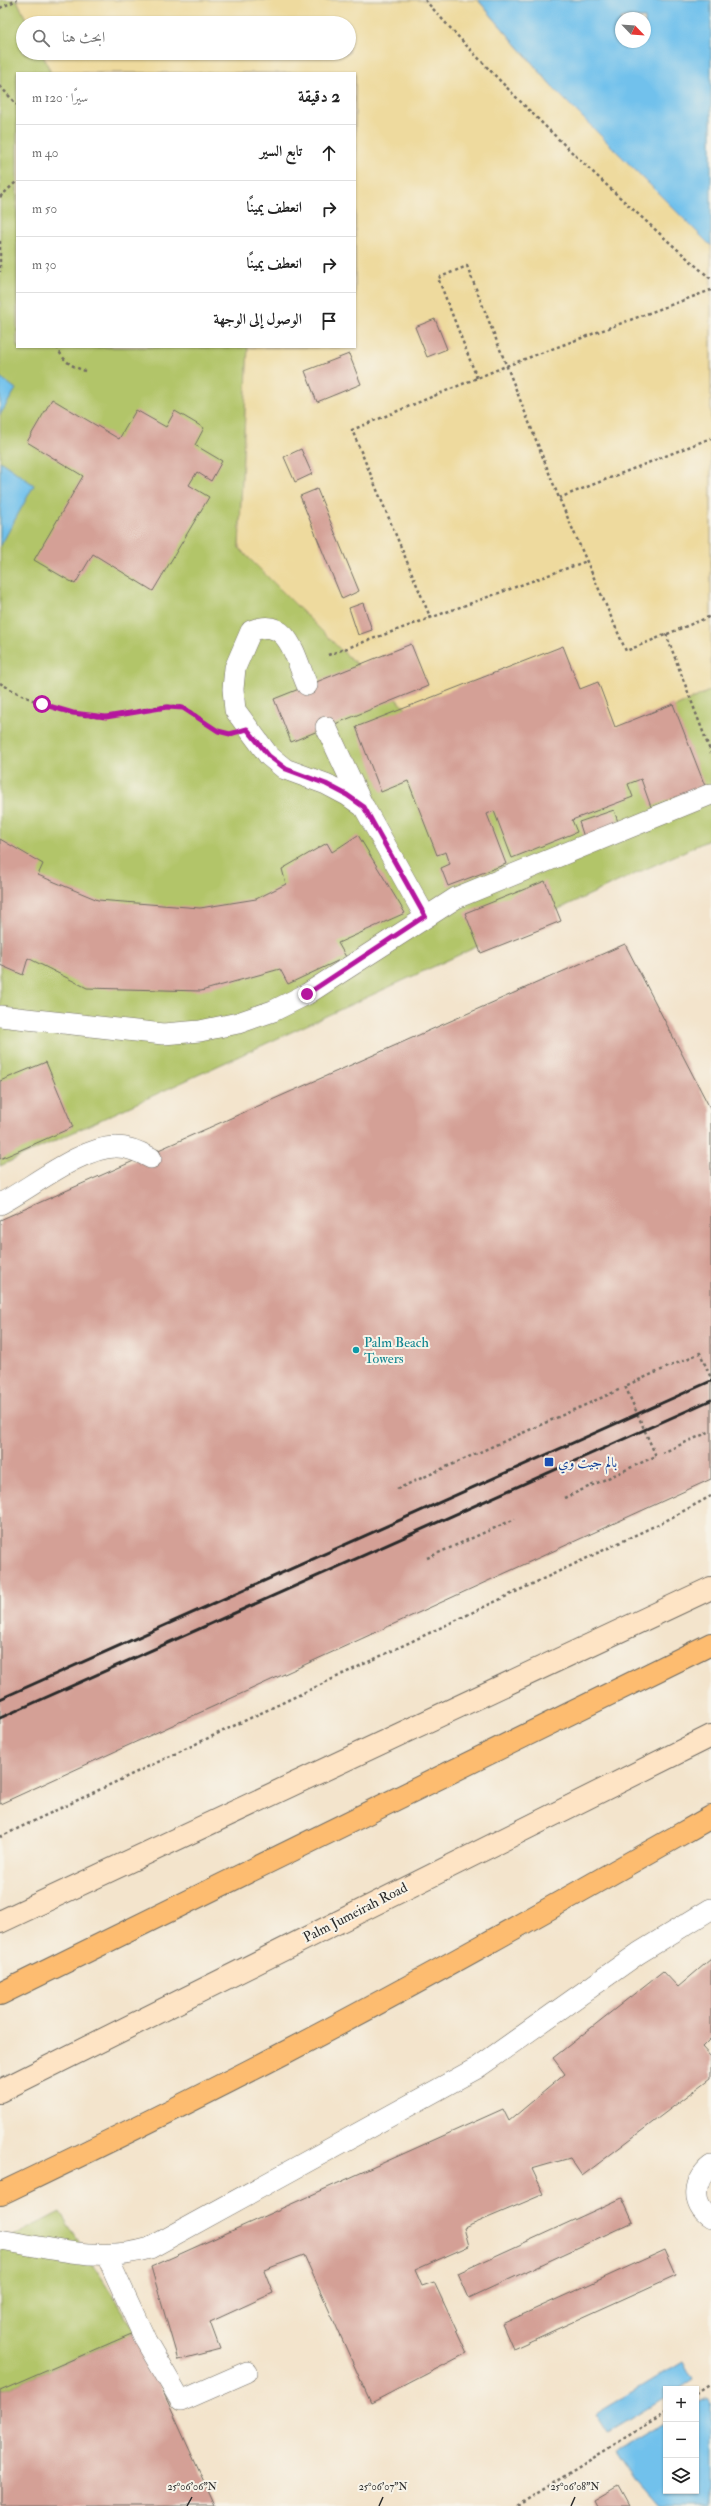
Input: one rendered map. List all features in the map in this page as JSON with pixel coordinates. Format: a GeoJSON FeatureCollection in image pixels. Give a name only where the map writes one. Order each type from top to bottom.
{"type":"FeatureCollection","features":[{"type":"Feature","properties":{"kind":"main road"},"geometry":{"type":"LineString","coordinates":[[7,1919],[711,1588]]}},
{"type":"Feature","properties":{"kind":"main road"},"geometry":{"type":"LineString","coordinates":[[0,1994],[711,1644]]}},
{"type":"Feature","properties":{"kind":"main road","name":"Palm Jumeirah Road"},"geometry":{"type":"LineString","coordinates":[[0,2091],[711,1736]]}},
{"type":"Feature","properties":{"kind":"main road"},"geometry":{"type":"LineString","coordinates":[[0,2194],[148,2123],[294,2048],[424,1979],[711,1817]]}},
{"type":"Feature","properties":{"kind":"lane"},"geometry":{"type":"LineString","coordinates":[[307,685],[286,637],[277,628],[263,626],[251,631],[235,668],[233,689],[235,710],[247,729],[269,756],[286,769],[326,784],[347,795],[364,807]]}},
{"type":"Feature","properties":{"kind":"lane"},"geometry":{"type":"LineString","coordinates":[[326,727],[364,807],[425,916]]}},
{"type":"Feature","properties":{"kind":"lane"},"geometry":{"type":"LineString","coordinates":[[0,1016],[163,1034],[200,1031],[238,1023],[273,1011],[307,994],[425,916],[472,891],[711,794]]}},
{"type":"Feature","properties":{"kind":"lane"},"geometry":{"type":"LineString","coordinates":[[0,1204],[81,1156],[98,1149],[116,1146],[134,1149],[151,1158]]}},
{"type":"Feature","properties":{"kind":"lane"},"geometry":{"type":"LineString","coordinates":[[0,2240],[107,2256],[129,2254],[150,2248],[433,2094],[520,2040],[560,2008],[639,1953],[711,1909]]}},
{"type":"Feature","properties":{"kind":"lane"},"geometry":{"type":"LineString","coordinates":[[711,2166],[702,2174],[697,2184],[696,2196],[700,2206],[711,2218]]}},
{"type":"Feature","properties":{"kind":"lane"},"geometry":{"type":"LineString","coordinates":[[107,2256],[146,2342],[181,2401],[247,2372]]}},
{"type":"Feature","properties":{"kind":"path"},"geometry":{"type":"LineString","coordinates":[[0,8],[17,0]]}},
{"type":"Feature","properties":{"kind":"path"},"geometry":{"type":"LineString","coordinates":[[425,0],[553,136],[640,218],[711,279]]}},
{"type":"Feature","properties":{"kind":"path"},"geometry":{"type":"LineString","coordinates":[[0,86],[16,104]]}},
{"type":"Feature","properties":{"kind":"path"},"geometry":{"type":"LineString","coordinates":[[0,197],[16,182]]}},
{"type":"Feature","properties":{"kind":"path"},"geometry":{"type":"LineString","coordinates":[[0,241],[0,272]]}},
{"type":"Feature","properties":{"kind":"path"},"geometry":{"type":"LineString","coordinates":[[477,378],[438,278],[467,266],[559,498],[626,651],[711,616]]}},
{"type":"Feature","properties":{"kind":"path"},"geometry":{"type":"LineString","coordinates":[[431,619],[352,430],[506,366],[711,290]]}},
{"type":"Feature","properties":{"kind":"path"},"geometry":{"type":"LineString","coordinates":[[58,348],[62,357],[72,366],[85,371]]}},
{"type":"Feature","properties":{"kind":"path"},"geometry":{"type":"LineString","coordinates":[[559,498],[711,438]]}},
{"type":"Feature","properties":{"kind":"path"},"geometry":{"type":"LineString","coordinates":[[298,665],[431,619],[587,561]]}},
{"type":"Feature","properties":{"kind":"path"},"geometry":{"type":"LineString","coordinates":[[666,634],[711,753]]}},
{"type":"Feature","properties":{"kind":"path"},"geometry":{"type":"LineString","coordinates":[[0,683],[42,704],[73,713],[106,717],[167,707],[183,708],[218,731],[230,734],[247,729]]}},
{"type":"Feature","properties":{"kind":"path"},"geometry":{"type":"LineString","coordinates":[[564,1498],[656,1456],[625,1386],[700,1353],[711,1378]]}},
{"type":"Feature","properties":{"kind":"path"},"geometry":{"type":"LineString","coordinates":[[397,1489],[621,1389]]}},
{"type":"Feature","properties":{"kind":"path"},"geometry":{"type":"LineString","coordinates":[[662,1453],[711,1431]]}},
{"type":"Feature","properties":{"kind":"path"},"geometry":{"type":"LineString","coordinates":[[0,1837],[668,1520],[711,1496]]}},
{"type":"Feature","properties":{"kind":"path"},"geometry":{"type":"LineString","coordinates":[[427,1558],[514,1519]]}},
{"type":"Feature","properties":{"kind":"path"},"geometry":{"type":"LineString","coordinates":[[699,2391],[711,2383]]}},
{"type":"Feature","properties":{"kind":"path"},"geometry":{"type":"LineString","coordinates":[[517,2506],[663,2414]]}},
{"type":"Feature","properties":{"kind":"green space"},"geometry":{"type":"Polygon","coordinates":[[[0,0],[17,0],[25,16],[16,16],[16,60],[45,60],[51,72],[16,72],[16,348],[248,348],[239,548],[340,649],[499,791],[711,690],[711,839],[0,1166],[0,0]]]}},
{"type":"Feature","properties":{"kind":"green space"},"geometry":{"type":"Polygon","coordinates":[[[60,2212],[136,2332],[0,2391],[0,2243],[60,2212]]]}},
{"type":"Feature","properties":{"kind":"sand"},"geometry":{"type":"Polygon","coordinates":[[[17,0],[478,0],[558,93],[711,246],[711,690],[499,791],[340,649],[239,548],[248,348],[356,348],[356,72],[51,72],[45,60],[356,60],[356,16],[25,16],[17,0]]]}},
{"type":"Feature","properties":{"kind":"water"},"geometry":{"type":"Polygon","coordinates":[[[478,0],[711,0],[711,246],[558,93],[478,0]]]}},
{"type":"Feature","properties":{"kind":"water"},"geometry":{"type":"Polygon","coordinates":[[[0,377],[16,389],[0,415],[0,377]]]}},
{"type":"Feature","properties":{"kind":"water"},"geometry":{"type":"Polygon","coordinates":[[[0,461],[34,485],[0,547],[0,461]]]}},
{"type":"Feature","properties":{"kind":"water"},"geometry":{"type":"Polygon","coordinates":[[[683,2361],[693,2380],[684,2386],[663,2386],[663,2399],[607,2433],[595,2414],[683,2361]]]}},
{"type":"Feature","properties":{"kind":"water"},"geometry":{"type":"Polygon","coordinates":[[[707,2398],[711,2404],[711,2506],[659,2506],[637,2481],[617,2451],[663,2424],[663,2494],[699,2494],[699,2402],[707,2398]]]}},
{"type":"Feature","properties":{"kind":"building"},"geometry":{"type":"Polygon","coordinates":[[[435,319],[447,349],[427,357],[415,327],[435,319]]]}},
{"type":"Feature","properties":{"kind":"building"},"geometry":{"type":"Polygon","coordinates":[[[349,354],[361,384],[317,402],[305,371],[349,354]]]}},
{"type":"Feature","properties":{"kind":"building"},"geometry":{"type":"Polygon","coordinates":[[[52,399],[119,439],[136,410],[166,427],[175,411],[204,428],[195,445],[222,461],[211,481],[197,472],[189,485],[209,497],[153,591],[93,554],[75,584],[34,560],[83,476],[27,442],[52,399]]]}},
{"type":"Feature","properties":{"kind":"building"},"geometry":{"type":"Polygon","coordinates":[[[301,449],[312,474],[295,482],[284,457],[301,449]]]}},
{"type":"Feature","properties":{"kind":"building"},"geometry":{"type":"Polygon","coordinates":[[[317,489],[359,591],[342,599],[300,496],[317,489]]]}},
{"type":"Feature","properties":{"kind":"building"},"geometry":{"type":"Polygon","coordinates":[[[363,603],[372,630],[358,635],[349,608],[363,603]]]}},
{"type":"Feature","properties":{"kind":"building"},"geometry":{"type":"Polygon","coordinates":[[[411,644],[428,686],[291,742],[274,699],[411,644]]]}},
{"type":"Feature","properties":{"kind":"building"},"geometry":{"type":"Polygon","coordinates":[[[563,646],[580,689],[598,682],[615,727],[673,704],[705,786],[651,807],[641,779],[628,784],[633,797],[572,820],[577,832],[512,858],[494,811],[487,814],[506,864],[448,886],[441,868],[450,864],[446,852],[437,855],[408,781],[381,792],[356,727],[563,646]]]}},
{"type":"Feature","properties":{"kind":"building"},"geometry":{"type":"Polygon","coordinates":[[[614,810],[619,825],[584,837],[579,822],[614,810]]]}},
{"type":"Feature","properties":{"kind":"building"},"geometry":{"type":"Polygon","coordinates":[[[358,835],[405,913],[338,943],[346,957],[288,984],[280,969],[201,991],[87,988],[28,958],[23,975],[0,965],[0,839],[43,864],[38,875],[98,900],[200,908],[256,899],[286,884],[282,869],[327,843],[332,852],[358,835]]]}},
{"type":"Feature","properties":{"kind":"building"},"geometry":{"type":"Polygon","coordinates":[[[545,881],[561,921],[481,953],[465,913],[545,881]]]}},
{"type":"Feature","properties":{"kind":"building","name":"Palm Beach Towers"},"geometry":{"type":"Polygon","coordinates":[[[625,944],[711,1110],[711,1479],[0,1804],[0,1220],[625,944]]]}},
{"type":"Feature","properties":{"kind":"building"},"geometry":{"type":"Polygon","coordinates":[[[46,1062],[73,1127],[0,1159],[0,1081],[46,1062]]]}},
{"type":"Feature","properties":{"kind":"building"},"geometry":{"type":"Polygon","coordinates":[[[711,1959],[711,2038],[702,2047],[711,2057],[711,2078],[582,2176],[570,2158],[532,2169],[544,2194],[464,2228],[469,2246],[415,2270],[422,2286],[434,2282],[467,2353],[371,2403],[304,2255],[264,2270],[273,2293],[210,2322],[220,2349],[178,2360],[151,2267],[503,2109],[509,2121],[565,2074],[553,2058],[663,1971],[678,1987],[711,1959]]]}},
{"type":"Feature","properties":{"kind":"building"},"geometry":{"type":"Polygon","coordinates":[[[622,2198],[633,2222],[469,2298],[458,2273],[622,2198]]]}},
{"type":"Feature","properties":{"kind":"building"},"geometry":{"type":"Polygon","coordinates":[[[665,2250],[676,2275],[513,2349],[502,2324],[665,2250]]]}},
{"type":"Feature","properties":{"kind":"building"},"geometry":{"type":"Polygon","coordinates":[[[136,2332],[215,2506],[0,2506],[0,2391],[136,2332]]]}},
{"type":"Feature","properties":{"kind":"building"},"geometry":{"type":"Polygon","coordinates":[[[618,2486],[629,2506],[597,2506],[594,2500],[618,2486]]]}},
{"type":"Feature","properties":{"kind":"railway"},"geometry":{"type":"LineString","coordinates":[[0,1699],[711,1381]]}},
{"type":"Feature","properties":{"kind":"railway"},"geometry":{"type":"LineString","coordinates":[[0,1718],[711,1400]]}},
{"type":"Feature","properties":{"kind":"place","name":"Palm Beach Towers"},"geometry":{"type":"Point","coordinates":[356,1350]}},
{"type":"Feature","properties":{"kind":"place","name":"بالم جيت وي"},"geometry":{"type":"Point","coordinates":[549,1462]}},
{"type":"Feature","properties":{"kind":"route"},"geometry":{"type":"LineString","coordinates":[[42,704],[73,713],[106,717],[167,707],[183,708],[218,731],[230,734],[247,729],[269,756],[286,769],[305,778],[326,784],[347,795],[364,807],[425,916],[307,994]]}}]}
